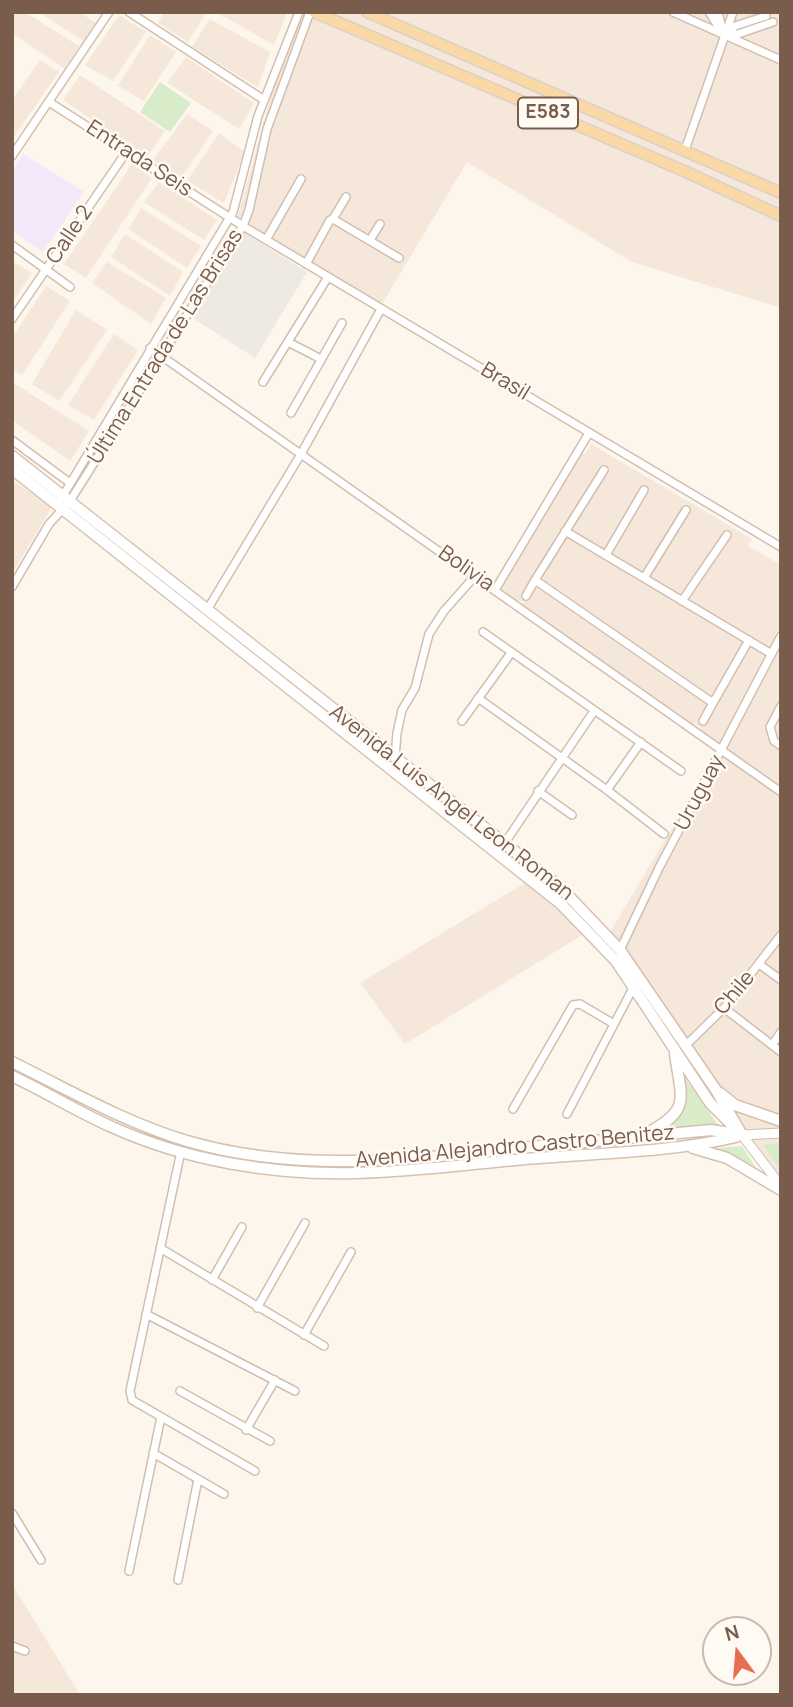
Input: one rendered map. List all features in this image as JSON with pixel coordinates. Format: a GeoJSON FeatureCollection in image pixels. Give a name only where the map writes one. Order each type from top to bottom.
{"type":"FeatureCollection","features":[{"type":"Feature","properties":{"kind":"main road","name":"E583"},"geometry":{"type":"LineString","coordinates":[[312,12],[781,216]]}},
{"type":"Feature","properties":{"kind":"main road","name":"E583"},"geometry":{"type":"LineString","coordinates":[[366,12],[781,193]]}},
{"type":"Feature","properties":{"kind":"main road"},"geometry":{"type":"LineString","coordinates":[[616,142],[671,160],[678,159],[685,150]]}},
{"type":"Feature","properties":{"kind":"main road","name":"Avenida Luis Angel Leon Roman"},"geometry":{"type":"LineString","coordinates":[[12,456],[62,505],[339,727],[436,790],[580,905],[620,950],[710,1103],[742,1135]]}},
{"type":"Feature","properties":{"kind":"main road","name":"Avenida Luis Angel Leon Roman"},"geometry":{"type":"LineString","coordinates":[[12,469],[207,610],[382,748],[404,779],[562,904],[616,961],[679,1049],[716,1090],[742,1135]]}},
{"type":"Feature","properties":{"kind":"main road"},"geometry":{"type":"LineString","coordinates":[[339,727],[354,734],[379,753],[383,752],[382,748]]}},
{"type":"Feature","properties":{"kind":"main road"},"geometry":{"type":"LineString","coordinates":[[404,779],[402,775],[406,772],[424,787],[436,790]]}},
{"type":"Feature","properties":{"kind":"main road"},"geometry":{"type":"LineString","coordinates":[[640,1137],[668,1122],[676,1114],[681,1101],[679,1049]]}},
{"type":"Feature","properties":{"kind":"main road","name":"Avenida Alejandro Castro Benitez"},"geometry":{"type":"LineString","coordinates":[[12,1062],[134,1121],[187,1141],[257,1157],[355,1162],[443,1157],[711,1130],[742,1135]]}},
{"type":"Feature","properties":{"kind":"main road","name":"Avenida Alejandro Castro Benitez"},"geometry":{"type":"LineString","coordinates":[[12,1076],[113,1128],[181,1152],[253,1168],[304,1173],[356,1173],[680,1146],[742,1135]]}},
{"type":"Feature","properties":{"kind":"main road"},"geometry":{"type":"LineString","coordinates":[[716,1090],[735,1105],[781,1121]]}},
{"type":"Feature","properties":{"kind":"main road"},"geometry":{"type":"LineString","coordinates":[[680,1146],[727,1158],[781,1188]]}},
{"type":"Feature","properties":{"kind":"street"},"geometry":{"type":"LineString","coordinates":[[12,156],[109,12]]}},
{"type":"Feature","properties":{"kind":"street"},"geometry":{"type":"LineString","coordinates":[[129,12],[264,100]]}},
{"type":"Feature","properties":{"kind":"street","name":"Última Entrada de Las Brisas"},"geometry":{"type":"LineString","coordinates":[[62,505],[70,483],[236,204],[264,100],[299,12]]}},
{"type":"Feature","properties":{"kind":"street","name":"Última Entrada de Las Brisas"},"geometry":{"type":"LineString","coordinates":[[12,587],[243,226],[267,129],[312,12]]}},
{"type":"Feature","properties":{"kind":"street"},"geometry":{"type":"LineString","coordinates":[[673,12],[781,60]]}},
{"type":"Feature","properties":{"kind":"street"},"geometry":{"type":"LineString","coordinates":[[709,12],[724,36]]}},
{"type":"Feature","properties":{"kind":"street"},"geometry":{"type":"LineString","coordinates":[[718,12],[724,36]]}},
{"type":"Feature","properties":{"kind":"street"},"geometry":{"type":"LineString","coordinates":[[685,150],[733,12]]}},
{"type":"Feature","properties":{"kind":"street"},"geometry":{"type":"LineString","coordinates":[[724,36],[735,26],[767,14],[765,18],[777,23]]}},
{"type":"Feature","properties":{"kind":"street"},"geometry":{"type":"LineString","coordinates":[[724,36],[777,23]]}},
{"type":"Feature","properties":{"kind":"street","name":"Entrada Seis"},"geometry":{"type":"LineString","coordinates":[[49,102],[229,218]]}},
{"type":"Feature","properties":{"kind":"street","name":"Calle 2"},"geometry":{"type":"LineString","coordinates":[[12,320],[127,151]]}},
{"type":"Feature","properties":{"kind":"street"},"geometry":{"type":"LineString","coordinates":[[267,240],[300,179]]}},
{"type":"Feature","properties":{"kind":"street"},"geometry":{"type":"LineString","coordinates":[[306,264],[346,197]]}},
{"type":"Feature","properties":{"kind":"street","name":"Brasil"},"geometry":{"type":"LineString","coordinates":[[229,218],[781,547]]}},
{"type":"Feature","properties":{"kind":"street"},"geometry":{"type":"LineString","coordinates":[[333,219],[399,258]]}},
{"type":"Feature","properties":{"kind":"street"},"geometry":{"type":"LineString","coordinates":[[370,240],[380,224]]}},
{"type":"Feature","properties":{"kind":"street"},"geometry":{"type":"LineString","coordinates":[[12,245],[70,287]]}},
{"type":"Feature","properties":{"kind":"street"},"geometry":{"type":"LineString","coordinates":[[263,382],[328,277]]}},
{"type":"Feature","properties":{"kind":"street"},"geometry":{"type":"LineString","coordinates":[[207,610],[301,454],[381,309]]}},
{"type":"Feature","properties":{"kind":"street"},"geometry":{"type":"LineString","coordinates":[[291,413],[342,323]]}},
{"type":"Feature","properties":{"kind":"street"},"geometry":{"type":"LineString","coordinates":[[288,342],[321,359]]}},
{"type":"Feature","properties":{"kind":"street","name":"Bolivia"},"geometry":{"type":"LineString","coordinates":[[150,348],[781,792]]}},
{"type":"Feature","properties":{"kind":"street"},"geometry":{"type":"LineString","coordinates":[[495,590],[589,433]]}},
{"type":"Feature","properties":{"kind":"street"},"geometry":{"type":"LineString","coordinates":[[12,440],[70,483]]}},
{"type":"Feature","properties":{"kind":"street"},"geometry":{"type":"LineString","coordinates":[[526,596],[604,470]]}},
{"type":"Feature","properties":{"kind":"street"},"geometry":{"type":"LineString","coordinates":[[606,555],[644,490]]}},
{"type":"Feature","properties":{"kind":"street"},"geometry":{"type":"LineString","coordinates":[[644,578],[686,510]]}},
{"type":"Feature","properties":{"kind":"street"},"geometry":{"type":"LineString","coordinates":[[565,531],[770,653]]}},
{"type":"Feature","properties":{"kind":"street"},"geometry":{"type":"LineString","coordinates":[[682,601],[727,535]]}},
{"type":"Feature","properties":{"kind":"street"},"geometry":{"type":"LineString","coordinates":[[392,762],[402,710],[415,688],[429,634],[444,611],[475,576]]}},
{"type":"Feature","properties":{"kind":"street"},"geometry":{"type":"LineString","coordinates":[[535,580],[713,703]]}},
{"type":"Feature","properties":{"kind":"street"},"geometry":{"type":"LineString","coordinates":[[483,632],[681,771]]}},
{"type":"Feature","properties":{"kind":"street","name":"Uruguay"},"geometry":{"type":"LineString","coordinates":[[620,950],[659,868],[781,636]]}},
{"type":"Feature","properties":{"kind":"street"},"geometry":{"type":"LineString","coordinates":[[702,721],[749,640]]}},
{"type":"Feature","properties":{"kind":"street"},"geometry":{"type":"LineString","coordinates":[[461,721],[511,653]]}},
{"type":"Feature","properties":{"kind":"street"},"geometry":{"type":"LineString","coordinates":[[478,698],[563,757],[664,834]]}},
{"type":"Feature","properties":{"kind":"street"},"geometry":{"type":"LineString","coordinates":[[781,706],[771,727],[771,735],[781,746]]}},
{"type":"Feature","properties":{"kind":"street"},"geometry":{"type":"LineString","coordinates":[[504,844],[594,711]]}},
{"type":"Feature","properties":{"kind":"street"},"geometry":{"type":"LineString","coordinates":[[607,790],[641,742]]}},
{"type":"Feature","properties":{"kind":"street"},"geometry":{"type":"LineString","coordinates":[[538,791],[572,815]]}},
{"type":"Feature","properties":{"kind":"street","name":"Chile"},"geometry":{"type":"LineString","coordinates":[[679,1049],[724,1008],[781,935]]}},
{"type":"Feature","properties":{"kind":"street"},"geometry":{"type":"LineString","coordinates":[[758,964],[781,980]]}},
{"type":"Feature","properties":{"kind":"street"},"geometry":{"type":"LineString","coordinates":[[566,1114],[633,988]]}},
{"type":"Feature","properties":{"kind":"street"},"geometry":{"type":"LineString","coordinates":[[513,1109],[573,1005],[579,1004],[614,1024]]}},
{"type":"Feature","properties":{"kind":"street"},"geometry":{"type":"LineString","coordinates":[[724,1008],[781,1052]]}},
{"type":"Feature","properties":{"kind":"street"},"geometry":{"type":"LineString","coordinates":[[772,1045],[781,1032]]}},
{"type":"Feature","properties":{"kind":"street","name":"Avenida Alejandro Castro Benitez"},"geometry":{"type":"LineString","coordinates":[[742,1135],[781,1133]]}},
{"type":"Feature","properties":{"kind":"street"},"geometry":{"type":"LineString","coordinates":[[742,1135],[781,1188]]}},
{"type":"Feature","properties":{"kind":"street"},"geometry":{"type":"LineString","coordinates":[[187,1141],[181,1152],[130,1391],[132,1400],[256,1471]]}},
{"type":"Feature","properties":{"kind":"street"},"geometry":{"type":"LineString","coordinates":[[257,1308],[305,1223]]}},
{"type":"Feature","properties":{"kind":"street"},"geometry":{"type":"LineString","coordinates":[[212,1280],[242,1227]]}},
{"type":"Feature","properties":{"kind":"street"},"geometry":{"type":"LineString","coordinates":[[160,1248],[324,1346]]}},
{"type":"Feature","properties":{"kind":"street"},"geometry":{"type":"LineString","coordinates":[[304,1335],[351,1252]]}},
{"type":"Feature","properties":{"kind":"street"},"geometry":{"type":"LineString","coordinates":[[146,1314],[295,1391]]}},
{"type":"Feature","properties":{"kind":"street"},"geometry":{"type":"LineString","coordinates":[[246,1430],[275,1380]]}},
{"type":"Feature","properties":{"kind":"street"},"geometry":{"type":"LineString","coordinates":[[180,1391],[270,1441]]}},
{"type":"Feature","properties":{"kind":"street"},"geometry":{"type":"LineString","coordinates":[[128,1571],[161,1417]]}},
{"type":"Feature","properties":{"kind":"street"},"geometry":{"type":"LineString","coordinates":[[153,1453],[224,1494]]}},
{"type":"Feature","properties":{"kind":"street"},"geometry":{"type":"LineString","coordinates":[[178,1580],[198,1479]]}},
{"type":"Feature","properties":{"kind":"street"},"geometry":{"type":"LineString","coordinates":[[12,1513],[41,1560]]}},
{"type":"Feature","properties":{"kind":"street"},"geometry":{"type":"LineString","coordinates":[[12,1646],[25,1651]]}},
{"type":"Feature","properties":{"kind":"shaded area"},"geometry":{"type":"Polygon","coordinates":[[[12,12],[25,12],[79,46],[65,69],[12,33],[12,12]]]}},
{"type":"Feature","properties":{"kind":"shaded area"},"geometry":{"type":"Polygon","coordinates":[[[38,12],[79,12],[96,23],[84,41],[38,12]]]}},
{"type":"Feature","properties":{"kind":"shaded area"},"geometry":{"type":"Polygon","coordinates":[[[164,12],[207,12],[188,42],[158,23],[164,12]]]}},
{"type":"Feature","properties":{"kind":"shaded area"},"geometry":{"type":"Polygon","coordinates":[[[216,12],[287,12],[274,45],[216,12]]]}},
{"type":"Feature","properties":{"kind":"shaded area"},"geometry":{"type":"Polygon","coordinates":[[[294,12],[781,12],[781,308],[632,262],[467,162],[380,307],[237,219],[294,12]]]}},
{"type":"Feature","properties":{"kind":"shaded area"},"geometry":{"type":"Polygon","coordinates":[[[119,15],[146,32],[113,81],[85,65],[119,15]]]}},
{"type":"Feature","properties":{"kind":"shaded area"},"geometry":{"type":"Polygon","coordinates":[[[210,19],[270,52],[258,87],[192,47],[210,19]]]}},
{"type":"Feature","properties":{"kind":"shaded area"},"geometry":{"type":"Polygon","coordinates":[[[150,35],[176,52],[144,101],[118,86],[150,35]]]}},
{"type":"Feature","properties":{"kind":"shaded area"},"geometry":{"type":"Polygon","coordinates":[[[186,57],[254,103],[239,129],[167,83],[186,57]]]}},
{"type":"Feature","properties":{"kind":"shaded area"},"geometry":{"type":"Polygon","coordinates":[[[40,60],[59,72],[13,138],[12,100],[40,60]]]}},
{"type":"Feature","properties":{"kind":"shaded area"},"geometry":{"type":"Polygon","coordinates":[[[80,75],[165,131],[147,157],[63,100],[80,75]]]}},
{"type":"Feature","properties":{"kind":"shaded area"},"geometry":{"type":"Polygon","coordinates":[[[187,114],[213,131],[181,178],[153,160],[187,114]]]}},
{"type":"Feature","properties":{"kind":"shaded area"},"geometry":{"type":"Polygon","coordinates":[[[219,133],[245,152],[224,203],[187,181],[219,133]]]}},
{"type":"Feature","properties":{"kind":"shaded area"},"geometry":{"type":"Polygon","coordinates":[[[23,154],[84,192],[43,252],[12,231],[12,172],[23,154]]]}},
{"type":"Feature","properties":{"kind":"shaded area"},"geometry":{"type":"Polygon","coordinates":[[[132,164],[152,178],[86,278],[64,264],[132,164]]]}},
{"type":"Feature","properties":{"kind":"shaded area"},"geometry":{"type":"Polygon","coordinates":[[[159,182],[217,220],[204,240],[144,202],[159,182]]]}},
{"type":"Feature","properties":{"kind":"shaded area"},"geometry":{"type":"Polygon","coordinates":[[[141,208],[201,246],[187,268],[128,229],[141,208]]]}},
{"type":"Feature","properties":{"kind":"shaded area"},"geometry":{"type":"Polygon","coordinates":[[[243,232],[307,272],[255,358],[191,317],[243,232]]]}},
{"type":"Feature","properties":{"kind":"shaded area"},"geometry":{"type":"Polygon","coordinates":[[[125,234],[183,272],[170,296],[111,257],[125,234]]]}},
{"type":"Feature","properties":{"kind":"shaded area"},"geometry":{"type":"Polygon","coordinates":[[[12,261],[32,273],[12,303],[12,261]]]}},
{"type":"Feature","properties":{"kind":"shaded area"},"geometry":{"type":"Polygon","coordinates":[[[107,262],[166,298],[151,324],[92,283],[107,262]]]}},
{"type":"Feature","properties":{"kind":"shaded area"},"geometry":{"type":"Polygon","coordinates":[[[46,286],[70,301],[22,375],[12,369],[12,338],[46,286]]]}},
{"type":"Feature","properties":{"kind":"shaded area"},"geometry":{"type":"Polygon","coordinates":[[[76,310],[107,330],[59,401],[32,384],[76,310]]]}},
{"type":"Feature","properties":{"kind":"shaded area"},"geometry":{"type":"Polygon","coordinates":[[[114,334],[138,350],[94,420],[68,405],[114,334]]]}},
{"type":"Feature","properties":{"kind":"shaded area"},"geometry":{"type":"Polygon","coordinates":[[[12,382],[89,431],[70,461],[12,420],[12,382]]]}},
{"type":"Feature","properties":{"kind":"shaded area"},"geometry":{"type":"Polygon","coordinates":[[[591,444],[752,539],[748,546],[781,565],[781,626],[735,723],[781,645],[781,1192],[741,1139],[635,978],[603,944],[721,746],[699,732],[701,728],[695,723],[693,725],[522,606],[524,603],[519,600],[517,603],[498,589],[582,453],[585,454],[591,444]]]}},
{"type":"Feature","properties":{"kind":"shaded area"},"geometry":{"type":"Polygon","coordinates":[[[12,480],[52,507],[12,574],[12,480]]]}},
{"type":"Feature","properties":{"kind":"shaded area"},"geometry":{"type":"Polygon","coordinates":[[[533,878],[584,934],[405,1044],[360,983],[533,878]]]}},
{"type":"Feature","properties":{"kind":"shaded area"},"geometry":{"type":"Polygon","coordinates":[[[12,1584],[80,1695],[12,1695],[12,1584]]]}},
{"type":"Feature","properties":{"kind":"green space"},"geometry":{"type":"Polygon","coordinates":[[[160,82],[191,103],[170,132],[140,112],[160,82]]]}},
{"type":"Feature","properties":{"kind":"green space"},"geometry":{"type":"Polygon","coordinates":[[[682,1074],[719,1126],[658,1132],[670,1123],[682,1074]]]}},
{"type":"Feature","properties":{"kind":"green space"},"geometry":{"type":"Polygon","coordinates":[[[781,1143],[781,1171],[763,1145],[781,1143]]]}},
{"type":"Feature","properties":{"kind":"green space"},"geometry":{"type":"Polygon","coordinates":[[[742,1146],[760,1174],[708,1149],[742,1146]]]}}]}
